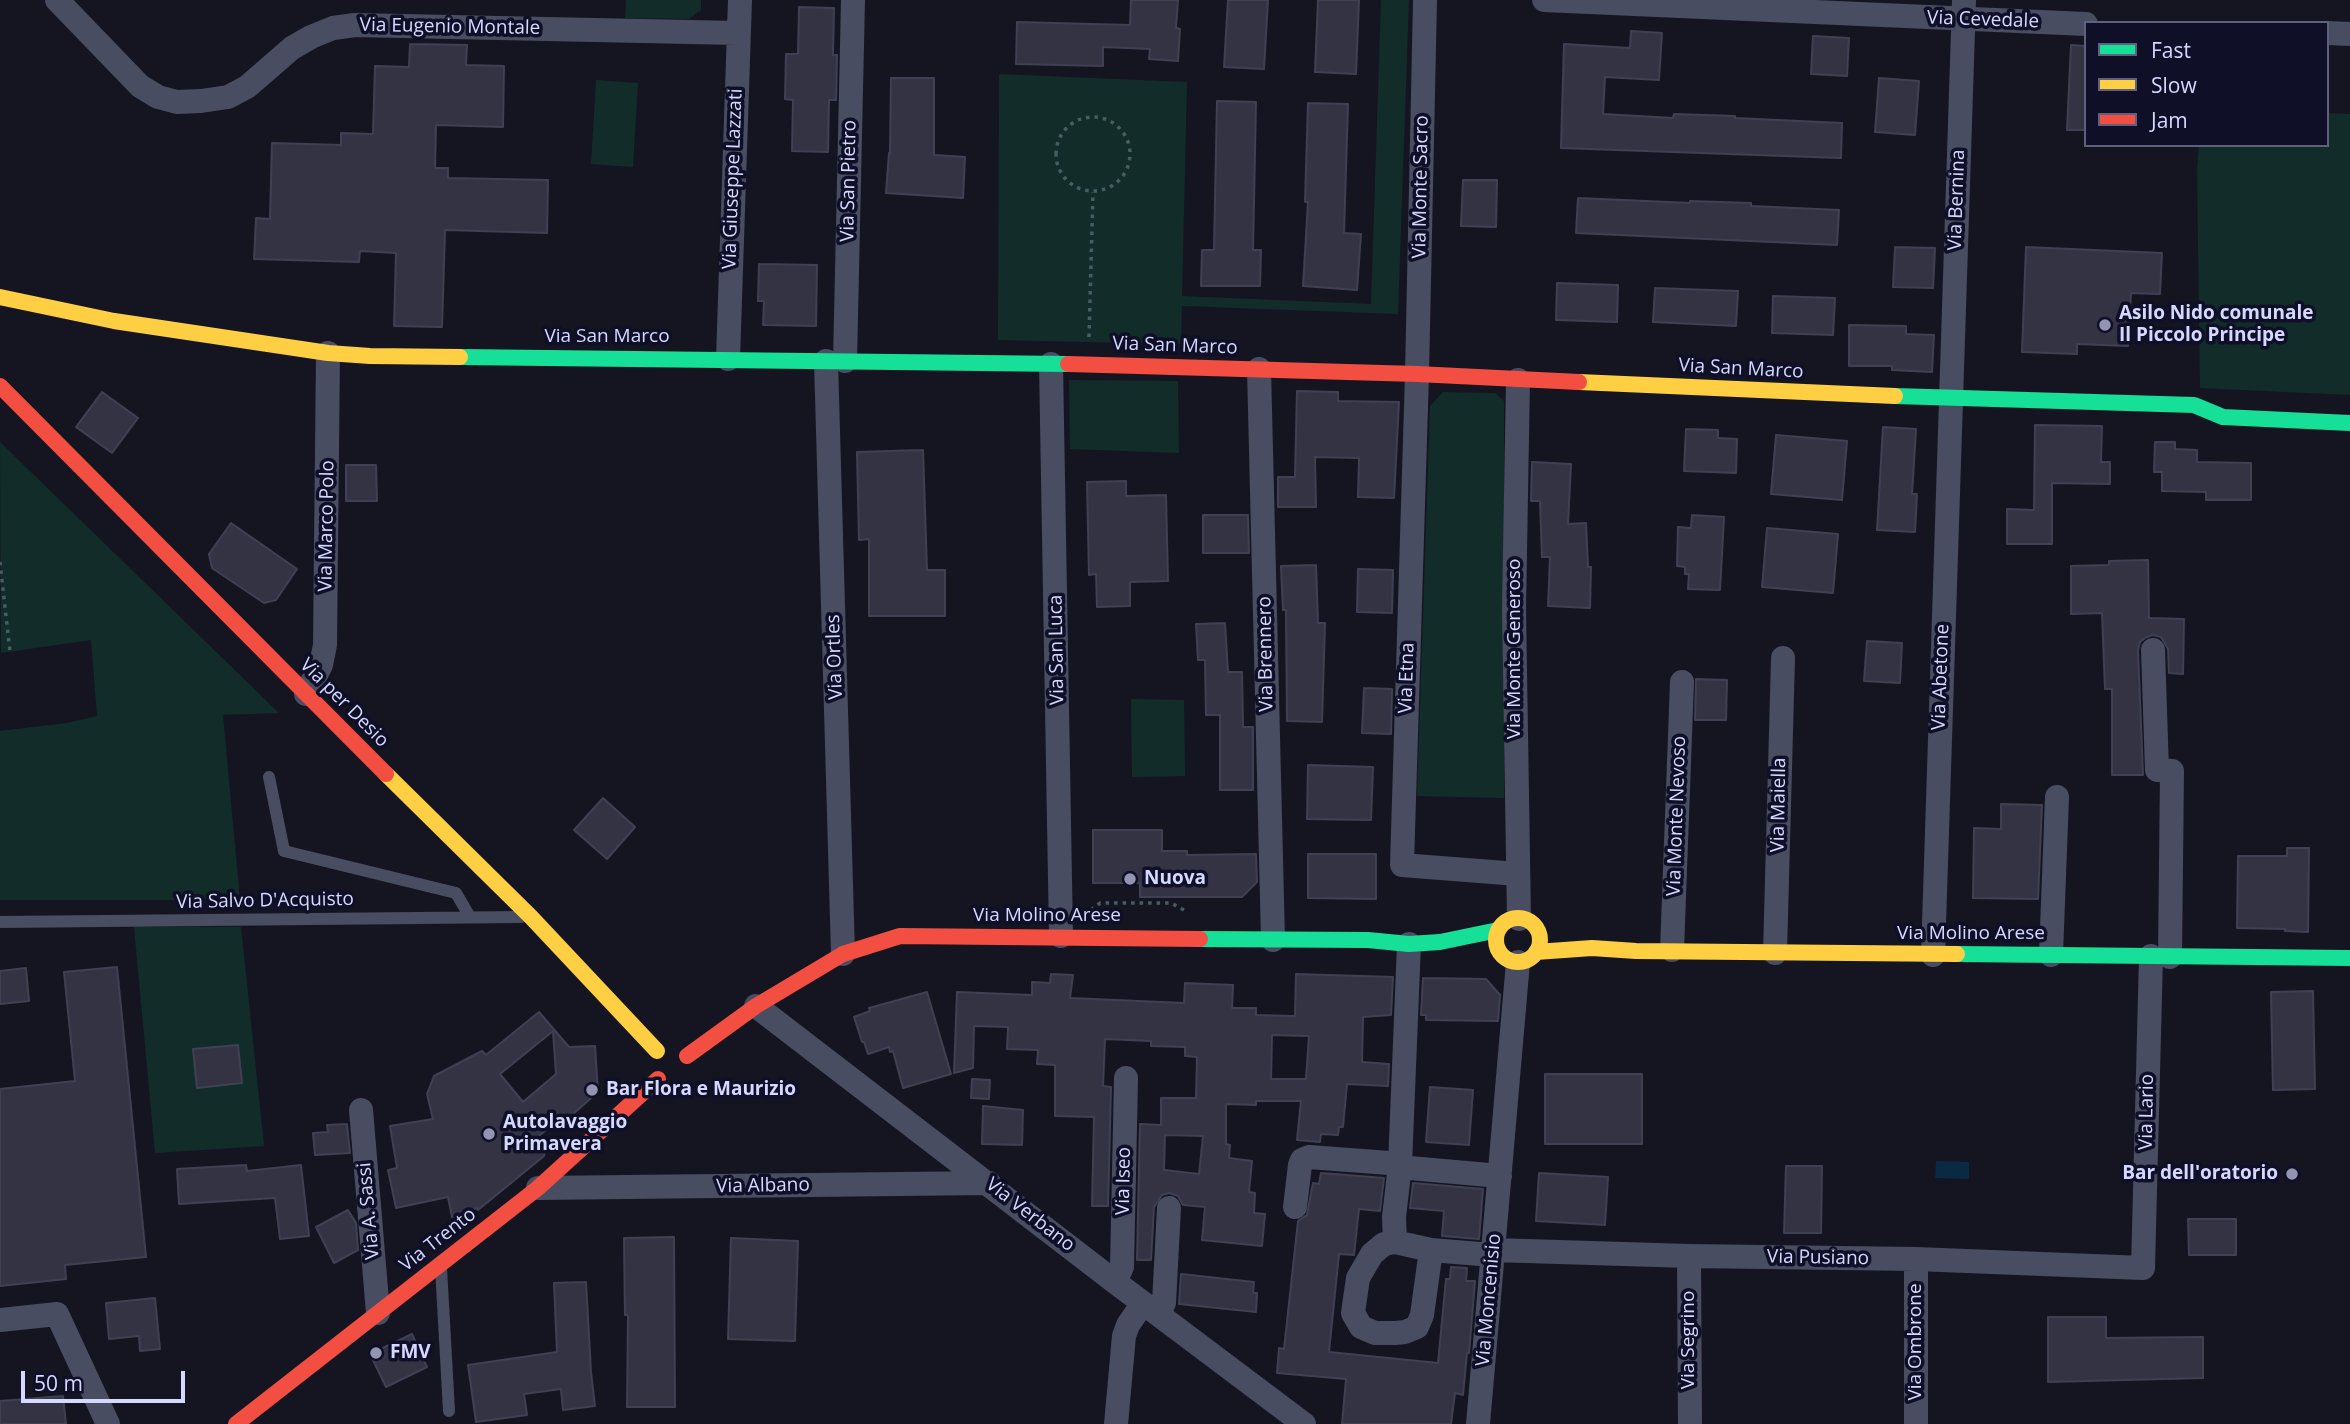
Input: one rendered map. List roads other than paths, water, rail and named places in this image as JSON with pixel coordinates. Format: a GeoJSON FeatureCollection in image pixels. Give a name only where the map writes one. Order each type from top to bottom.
{"type":"FeatureCollection","features":[{"type":"Feature","properties":{"kind":"street","name":"Via Eugenio Montale"},"geometry":{"type":"LineString","coordinates":[[57,0],[140,86],[158,97],[177,102],[228,97],[247,87],[292,48],[311,37],[333,28],[355,25],[738,33]]}},
{"type":"Feature","properties":{"kind":"street","name":"Via Giuseppe Lazzati"},"geometry":{"type":"LineString","coordinates":[[727,359],[740,0]]}},
{"type":"Feature","properties":{"kind":"street","name":"Via San Pietro"},"geometry":{"type":"LineString","coordinates":[[835,361],[853,0]]}},
{"type":"Feature","properties":{"kind":"street","name":"Via Monte Sacro"},"geometry":{"type":"LineString","coordinates":[[1417,374],[1425,0]]}},
{"type":"Feature","properties":{"kind":"street","name":"Via Cevedale"},"geometry":{"type":"LineString","coordinates":[[1544,0],[1963,10],[2084,24]]}},
{"type":"Feature","properties":{"kind":"street","name":"Via Bernina"},"geometry":{"type":"LineString","coordinates":[[1950,399],[1963,10]]}},
{"type":"Feature","properties":{"kind":"street"},"geometry":{"type":"LineString","coordinates":[[2329,33],[2350,34]]}},
{"type":"Feature","properties":{"kind":"street","name":"Via San Marco"},"geometry":{"type":"LineString","coordinates":[[0,298],[114,321],[328,353],[370,356],[1088,364],[1417,374],[1950,399],[2194,405],[2223,417],[2350,423]]}},
{"type":"Feature","properties":{"kind":"street","name":"Via Marco Polo"},"geometry":{"type":"LineString","coordinates":[[306,694],[321,665],[325,645],[328,353]]}},
{"type":"Feature","properties":{"kind":"street","name":"Via Ortles"},"geometry":{"type":"LineString","coordinates":[[835,361],[843,954]]}},
{"type":"Feature","properties":{"kind":"street","name":"Via San Luca"},"geometry":{"type":"LineString","coordinates":[[1051,364],[1061,936]]}},
{"type":"Feature","properties":{"kind":"street","name":"Via Brennero"},"geometry":{"type":"LineString","coordinates":[[1259,369],[1273,940]]}},
{"type":"Feature","properties":{"kind":"street","name":"Via Etna"},"geometry":{"type":"LineString","coordinates":[[1417,374],[1402,864],[1518,874]]}},
{"type":"Feature","properties":{"kind":"street","name":"Via Monte Generoso"},"geometry":{"type":"LineString","coordinates":[[1517,925],[1514,609],[1518,380]]}},
{"type":"Feature","properties":{"kind":"street","name":"Via per Desio"},"geometry":{"type":"LineString","coordinates":[[0,386],[531,917],[676,1054]]}},
{"type":"Feature","properties":{"kind":"street","name":"Via Abetone"},"geometry":{"type":"LineString","coordinates":[[1933,955],[1950,399]]}},
{"type":"Feature","properties":{"kind":"street","name":"Via Lario"},"geometry":{"type":"LineString","coordinates":[[2143,1268],[2172,771],[2157,770],[2153,650]]}},
{"type":"Feature","properties":{"kind":"street","name":"Via Maiella"},"geometry":{"type":"LineString","coordinates":[[1775,953],[1783,658]]}},
{"type":"Feature","properties":{"kind":"street","name":"Via Monte Nevoso"},"geometry":{"type":"LineString","coordinates":[[1672,950],[1682,682]]}},
{"type":"Feature","properties":{"kind":"street"},"geometry":{"type":"LineString","coordinates":[[2051,955],[2057,797]]}},
{"type":"Feature","properties":{"kind":"street"},"geometry":{"type":"LineString","coordinates":[[1517,925],[1539,939],[1517,955],[1496,937],[1517,925]]}},
{"type":"Feature","properties":{"kind":"street","name":"Via Molino Arese"},"geometry":{"type":"LineString","coordinates":[[676,1054],[843,954],[900,936],[1368,940],[1409,944],[1440,942],[1517,925],[1592,948]]}},
{"type":"Feature","properties":{"kind":"street","name":"Via Molino Arese"},"geometry":{"type":"LineString","coordinates":[[1440,942],[1517,955],[1592,948],[1775,953],[2350,958]]}},
{"type":"Feature","properties":{"kind":"street"},"geometry":{"type":"LineString","coordinates":[[1395,1242],[1394,1217],[1400,1165],[1409,944]]}},
{"type":"Feature","properties":{"kind":"street","name":"Via Moncenisio"},"geometry":{"type":"LineString","coordinates":[[1478,1424],[1517,955]]}},
{"type":"Feature","properties":{"kind":"street","name":"Via Verbano"},"geometry":{"type":"LineString","coordinates":[[755,1006],[989,1183],[1294,1421]]}},
{"type":"Feature","properties":{"kind":"street","name":"Via Trento"},"geometry":{"type":"LineString","coordinates":[[236,1424],[538,1188],[665,1082],[651,1065],[653,1057],[676,1054]]}},
{"type":"Feature","properties":{"kind":"street","name":"Via Iseo"},"geometry":{"type":"LineString","coordinates":[[1115,1282],[1122,1267],[1126,1078]]}},
{"type":"Feature","properties":{"kind":"street","name":"Via A. Sassi"},"geometry":{"type":"LineString","coordinates":[[360,1110],[378,1313]]}},
{"type":"Feature","properties":{"kind":"street"},"geometry":{"type":"LineString","coordinates":[[1295,1207],[1300,1165],[1305,1158],[1500,1176]]}},
{"type":"Feature","properties":{"kind":"street","name":"Via Albano"},"geometry":{"type":"LineString","coordinates":[[538,1188],[989,1183]]}},
{"type":"Feature","properties":{"kind":"street"},"geometry":{"type":"LineString","coordinates":[[1116,1424],[1124,1336],[1130,1320],[1164,1303],[1169,1208]]}},
{"type":"Feature","properties":{"kind":"street"},"geometry":{"type":"LineString","coordinates":[[1395,1242],[1431,1250],[1421,1322],[1418,1327],[1395,1333],[1367,1331],[1356,1322],[1353,1313],[1358,1278],[1364,1264],[1377,1248],[1395,1242]]}},
{"type":"Feature","properties":{"kind":"street","name":"Via Pusiano"},"geometry":{"type":"LineString","coordinates":[[1431,1250],[1916,1259],[2143,1268]]}},
{"type":"Feature","properties":{"kind":"street","name":"Via Segrino"},"geometry":{"type":"LineString","coordinates":[[1689,1256],[1690,1424]]}},
{"type":"Feature","properties":{"kind":"street","name":"Via Ombrone"},"geometry":{"type":"LineString","coordinates":[[1916,1259],[1916,1424]]}},
{"type":"Feature","properties":{"kind":"street"},"geometry":{"type":"LineString","coordinates":[[0,1320],[57,1314],[108,1424]]}},
{"type":"Feature","properties":{"kind":"lane"},"geometry":{"type":"LineString","coordinates":[[269,777],[284,851],[456,893],[470,917]]}},
{"type":"Feature","properties":{"kind":"lane","name":"Via Salvo D'Acquisto"},"geometry":{"type":"LineString","coordinates":[[0,922],[531,917]]}},
{"type":"Feature","properties":{"kind":"lane"},"geometry":{"type":"LineString","coordinates":[[441,1264],[449,1411]]}},
{"type":"Feature","properties":{"kind":"water"},"geometry":{"type":"Polygon","coordinates":[[[1936,1161],[1969,1162],[1969,1179],[1935,1178],[1936,1161]]]}},
{"type":"Feature","properties":{"kind":"place","name":"Asilo Nido comunale Il Piccolo Principe"},"geometry":{"type":"Point","coordinates":[2105,325]}},
{"type":"Feature","properties":{"kind":"place","name":"Nuova"},"geometry":{"type":"Point","coordinates":[1130,879]}},
{"type":"Feature","properties":{"kind":"place","name":"Bar Flora e Maurizio"},"geometry":{"type":"Point","coordinates":[592,1090]}},
{"type":"Feature","properties":{"kind":"place","name":"Autolavaggio Primavera"},"geometry":{"type":"Point","coordinates":[489,1134]}},
{"type":"Feature","properties":{"kind":"place","name":"Bar dell'oratorio"},"geometry":{"type":"Point","coordinates":[2292,1174]}},
{"type":"Feature","properties":{"kind":"place","name":"FMV"},"geometry":{"type":"Point","coordinates":[376,1353]}}]}
